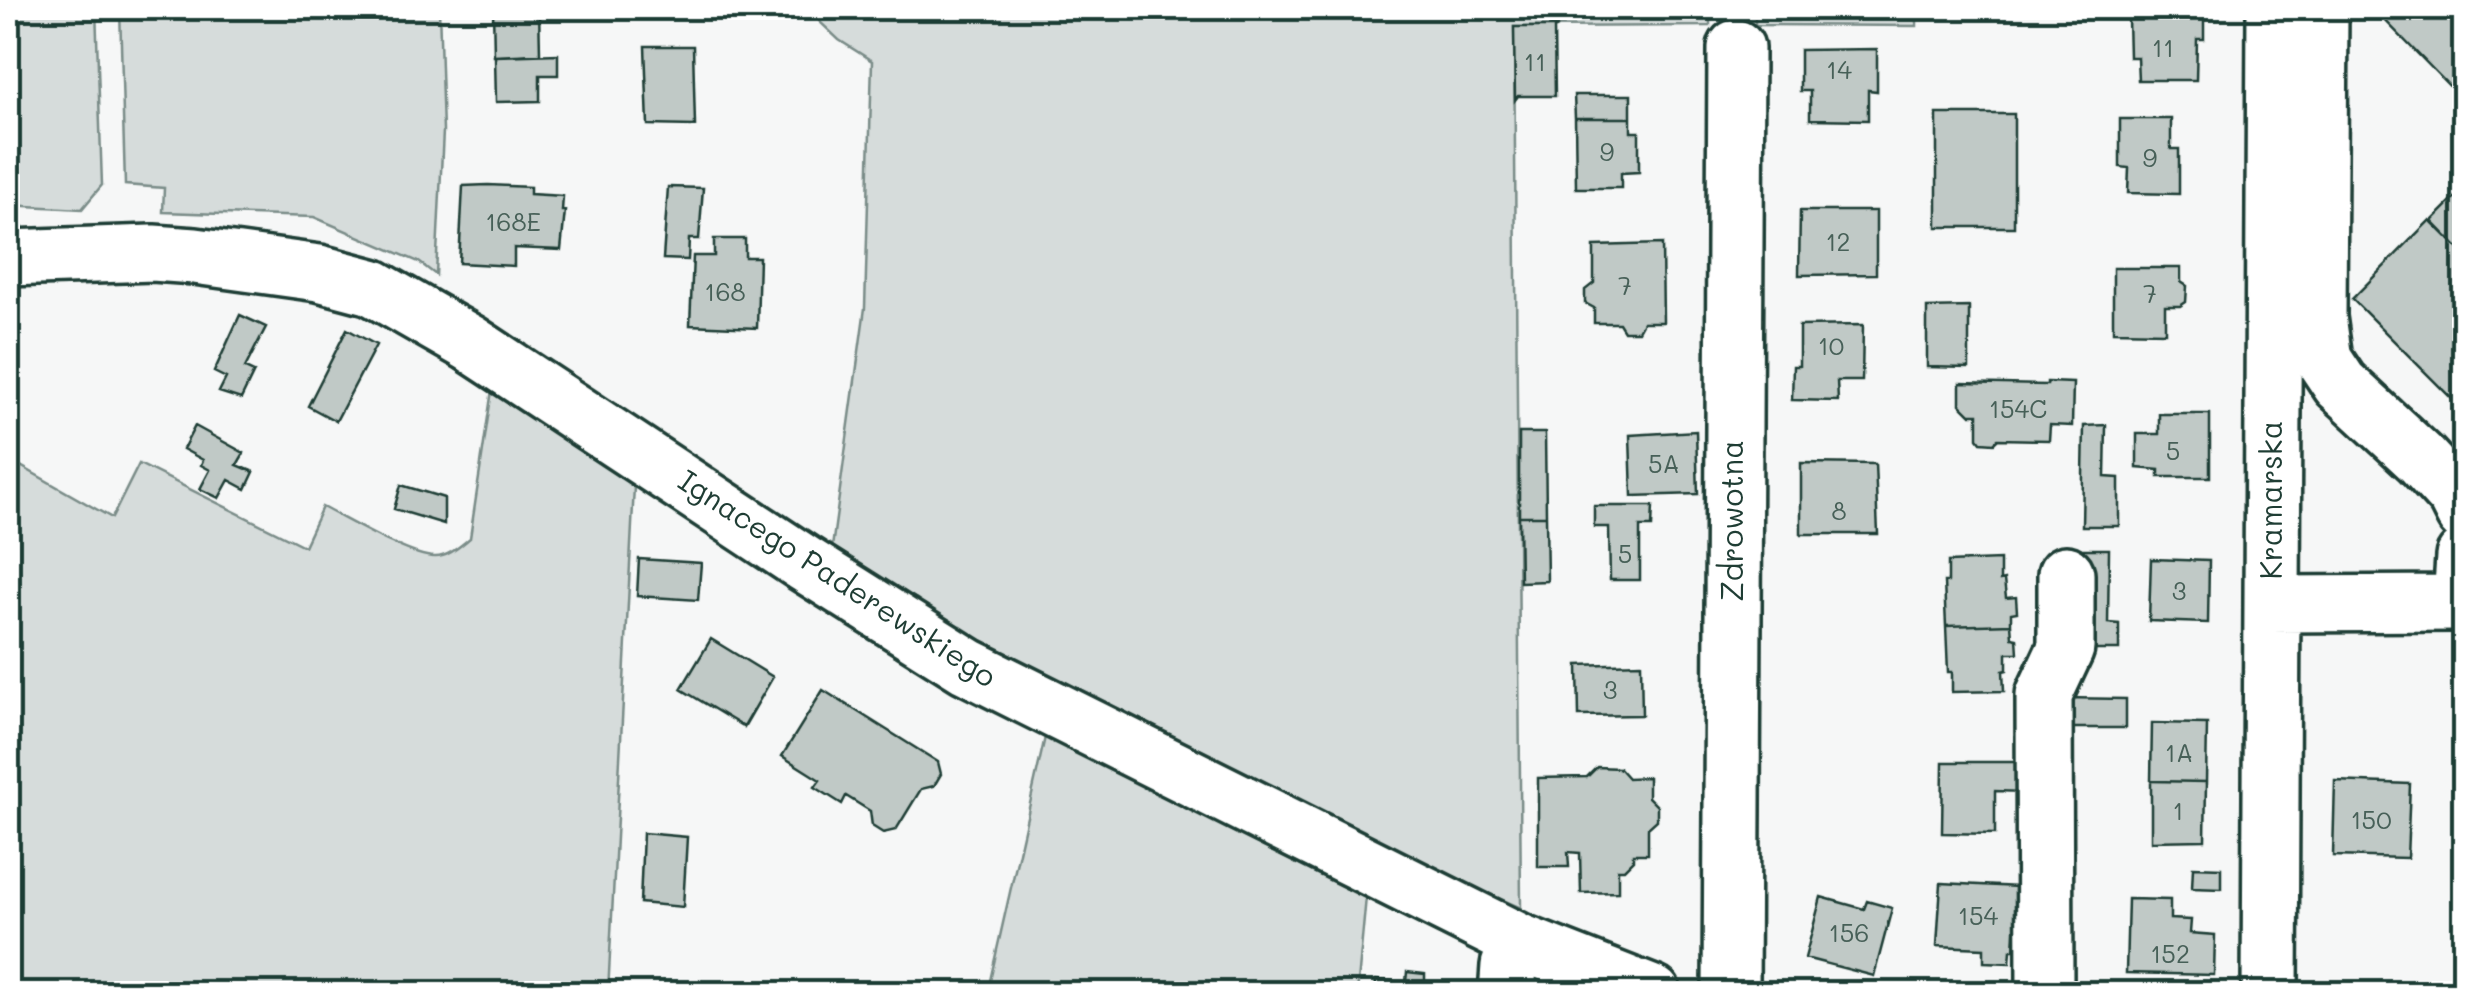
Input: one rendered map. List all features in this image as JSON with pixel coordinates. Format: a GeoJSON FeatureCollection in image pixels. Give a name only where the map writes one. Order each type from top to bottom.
{"type":"FeatureCollection","features":[{"type":"Feature","properties":{"kind":"street","name":"Kramarska"},"geometry":{"type":"LineString","coordinates":[[2270,994],[2275,8]]}},
{"type":"Feature","properties":{"kind":"street"},"geometry":{"type":"LineString","coordinates":[[2320,8],[2318,317],[2324,360],[2340,384],[2422,459],[2455,496],[2464,514]]}},
{"type":"Feature","properties":{"kind":"street","name":"Zdrowotna"},"geometry":{"type":"LineString","coordinates":[[1731,994],[1736,48]]}},
{"type":"Feature","properties":{"kind":"street","name":"Ignacego Paderewskiego"},"geometry":{"type":"LineString","coordinates":[[8,258],[153,253],[194,256],[319,273],[372,288],[454,332],[805,564],[1019,695],[1520,942],[1653,994]]}},
{"type":"Feature","properties":{"kind":"street"},"geometry":{"type":"LineString","coordinates":[[2272,604],[2461,603],[2464,557]]}},
{"type":"Feature","properties":{"kind":"street"},"geometry":{"type":"LineString","coordinates":[[2045,994],[2044,695],[2066,648],[2066,574]]}},
{"type":"Feature","properties":{"kind":"street"},"geometry":{"type":"LineString","coordinates":[[1506,994],[1509,966],[1520,942]]}},
{"type":"Feature","properties":{"kind":"shaded area"},"geometry":{"type":"Polygon","coordinates":[[[8,8],[96,8],[102,185],[82,209],[8,205],[8,8]]]}},
{"type":"Feature","properties":{"kind":"shaded area"},"geometry":{"type":"Polygon","coordinates":[[[120,8],[439,8],[443,131],[436,275],[419,262],[314,217],[163,212],[164,188],[125,185],[120,8]]]}},
{"type":"Feature","properties":{"kind":"shaded area"},"geometry":{"type":"Polygon","coordinates":[[[820,8],[1710,8],[1710,26],[1514,27],[1521,908],[1004,679],[946,632],[917,599],[830,562],[865,308],[872,61],[820,22],[820,8]]]}},
{"type":"Feature","properties":{"kind":"shaded area"},"geometry":{"type":"Polygon","coordinates":[[[1755,8],[1917,8],[1917,26],[1755,25],[1755,8]]]}},
{"type":"Feature","properties":{"kind":"shaded area"},"geometry":{"type":"Polygon","coordinates":[[[492,390],[634,486],[608,993],[8,993],[8,446],[19,465],[112,518],[139,464],[304,546],[322,507],[394,544],[439,557],[470,538],[492,390]]]}},
{"type":"Feature","properties":{"kind":"shaded area"},"geometry":{"type":"Polygon","coordinates":[[[1045,737],[1366,897],[1357,993],[987,994],[1045,737]]]}},
{"type":"Feature","properties":{"kind":"building"},"geometry":{"type":"Polygon","coordinates":[[[493,8],[539,8],[540,54],[494,56],[493,8]]]}},
{"type":"Feature","properties":{"kind":"building"},"geometry":{"type":"Polygon","coordinates":[[[2138,8],[2196,8],[2196,18],[2138,18],[2138,8]]]}},
{"type":"Feature","properties":{"kind":"building"},"geometry":{"type":"Polygon","coordinates":[[[2382,8],[2464,8],[2464,101],[2377,12],[2382,8]]]}},
{"type":"Feature","properties":{"kind":"building"},"geometry":{"type":"Polygon","coordinates":[[[2128,18],[2204,18],[2204,39],[2197,39],[2196,80],[2138,80],[2137,57],[2129,57],[2128,18]]]}},
{"type":"Feature","properties":{"kind":"building"},"geometry":{"type":"Polygon","coordinates":[[[1514,27],[1558,27],[1554,29],[1555,96],[1518,96],[1515,100],[1514,27]]]}},
{"type":"Feature","properties":{"kind":"building"},"geometry":{"type":"Polygon","coordinates":[[[645,46],[693,46],[695,126],[648,125],[645,46]]]}},
{"type":"Feature","properties":{"kind":"building"},"geometry":{"type":"Polygon","coordinates":[[[1877,49],[1877,91],[1868,90],[1868,120],[1810,119],[1810,91],[1800,91],[1800,50],[1877,49]]]}},
{"type":"Feature","properties":{"kind":"building"},"geometry":{"type":"Polygon","coordinates":[[[558,54],[558,75],[540,75],[540,101],[496,102],[495,56],[558,54]]]}},
{"type":"Feature","properties":{"kind":"building"},"geometry":{"type":"Polygon","coordinates":[[[1574,95],[1631,95],[1631,118],[1575,118],[1574,95]]]}},
{"type":"Feature","properties":{"kind":"building"},"geometry":{"type":"Polygon","coordinates":[[[1937,114],[2014,114],[2014,227],[1937,227],[1937,114]]]}},
{"type":"Feature","properties":{"kind":"building"},"geometry":{"type":"Polygon","coordinates":[[[1575,118],[1631,118],[1631,132],[1639,132],[1639,172],[1621,173],[1621,188],[1576,188],[1575,118]]]}},
{"type":"Feature","properties":{"kind":"building"},"geometry":{"type":"Polygon","coordinates":[[[2120,119],[2171,119],[2171,149],[2179,149],[2179,194],[2128,193],[2129,168],[2120,167],[2120,119]]]}},
{"type":"Feature","properties":{"kind":"building"},"geometry":{"type":"Polygon","coordinates":[[[463,186],[530,187],[530,194],[563,196],[561,250],[514,248],[514,266],[459,263],[463,186]]]}},
{"type":"Feature","properties":{"kind":"building"},"geometry":{"type":"Polygon","coordinates":[[[668,187],[703,188],[699,239],[689,239],[688,260],[663,259],[668,187]]]}},
{"type":"Feature","properties":{"kind":"building"},"geometry":{"type":"Polygon","coordinates":[[[2464,189],[2464,254],[2432,221],[2464,189]]]}},
{"type":"Feature","properties":{"kind":"building"},"geometry":{"type":"Polygon","coordinates":[[[1800,211],[1876,211],[1876,274],[1799,275],[1800,211]]]}},
{"type":"Feature","properties":{"kind":"building"},"geometry":{"type":"Polygon","coordinates":[[[2430,220],[2464,254],[2464,411],[2352,299],[2430,220]]]}},
{"type":"Feature","properties":{"kind":"building"},"geometry":{"type":"Polygon","coordinates":[[[714,239],[745,239],[745,257],[759,257],[757,328],[690,325],[693,256],[714,256],[714,239]]]}},
{"type":"Feature","properties":{"kind":"building"},"geometry":{"type":"Polygon","coordinates":[[[1662,244],[1663,322],[1643,322],[1638,331],[1624,331],[1619,323],[1594,323],[1594,308],[1585,303],[1585,290],[1594,283],[1594,246],[1662,244]]]}},
{"type":"Feature","properties":{"kind":"building"},"geometry":{"type":"Polygon","coordinates":[[[2113,268],[2181,268],[2181,282],[2187,286],[2186,302],[2165,306],[2165,332],[2113,331],[2113,268]]]}},
{"type":"Feature","properties":{"kind":"building"},"geometry":{"type":"Polygon","coordinates":[[[1969,307],[1969,368],[1927,367],[1927,308],[1969,307]]]}},
{"type":"Feature","properties":{"kind":"building"},"geometry":{"type":"Polygon","coordinates":[[[240,315],[266,327],[245,368],[254,372],[241,399],[219,392],[226,378],[214,372],[240,315]]]}},
{"type":"Feature","properties":{"kind":"building"},"geometry":{"type":"Polygon","coordinates":[[[1863,325],[1862,381],[1837,381],[1838,401],[1792,400],[1793,366],[1799,366],[1799,326],[1863,325]]]}},
{"type":"Feature","properties":{"kind":"building"},"geometry":{"type":"Polygon","coordinates":[[[347,329],[376,345],[336,421],[308,406],[347,329]]]}},
{"type":"Feature","properties":{"kind":"building"},"geometry":{"type":"Polygon","coordinates":[[[1960,383],[2073,383],[2072,426],[2050,425],[2049,440],[1981,442],[1978,414],[1970,414],[1960,404],[1960,383]]]}},
{"type":"Feature","properties":{"kind":"building"},"geometry":{"type":"Polygon","coordinates":[[[2159,414],[2210,414],[2210,477],[2159,477],[2159,470],[2137,468],[2137,434],[2159,434],[2159,414]]]}},
{"type":"Feature","properties":{"kind":"building"},"geometry":{"type":"Polygon","coordinates":[[[2106,425],[2105,477],[2119,478],[2119,526],[2082,526],[2084,426],[2106,425]]]}},
{"type":"Feature","properties":{"kind":"building"},"geometry":{"type":"Polygon","coordinates":[[[195,426],[244,453],[237,465],[254,472],[246,489],[229,480],[219,498],[200,489],[210,470],[201,465],[203,460],[183,449],[195,426]]]}},
{"type":"Feature","properties":{"kind":"building"},"geometry":{"type":"Polygon","coordinates":[[[1696,431],[1698,494],[1632,496],[1630,435],[1696,431]]]}},
{"type":"Feature","properties":{"kind":"building"},"geometry":{"type":"Polygon","coordinates":[[[1519,433],[1545,433],[1546,516],[1519,516],[1519,433]]]}},
{"type":"Feature","properties":{"kind":"building"},"geometry":{"type":"Polygon","coordinates":[[[1801,463],[1875,464],[1878,534],[1801,534],[1801,463]]]}},
{"type":"Feature","properties":{"kind":"building"},"geometry":{"type":"Polygon","coordinates":[[[401,485],[444,498],[444,524],[394,509],[401,485]]]}},
{"type":"Feature","properties":{"kind":"building"},"geometry":{"type":"Polygon","coordinates":[[[1594,506],[1653,506],[1652,527],[1640,527],[1640,580],[1610,580],[1609,527],[1594,527],[1594,506]]]}},
{"type":"Feature","properties":{"kind":"building"},"geometry":{"type":"Polygon","coordinates":[[[1519,516],[1546,516],[1547,581],[1520,582],[1519,516]]]}},
{"type":"Feature","properties":{"kind":"building"},"geometry":{"type":"Polygon","coordinates":[[[2082,549],[2109,549],[2108,623],[2119,624],[2119,650],[2081,650],[2082,549]]]}},
{"type":"Feature","properties":{"kind":"building"},"geometry":{"type":"Polygon","coordinates":[[[639,559],[701,563],[698,600],[637,596],[639,559]]]}},
{"type":"Feature","properties":{"kind":"building"},"geometry":{"type":"Polygon","coordinates":[[[2151,559],[2209,561],[2208,623],[2149,621],[2151,559]]]}},
{"type":"Feature","properties":{"kind":"building"},"geometry":{"type":"Polygon","coordinates":[[[2000,560],[2000,581],[2004,580],[2006,598],[2016,597],[2017,612],[2011,613],[2011,624],[1946,626],[1944,582],[1948,582],[1948,562],[2000,560]]]}},
{"type":"Feature","properties":{"kind":"building"},"geometry":{"type":"Polygon","coordinates":[[[2011,624],[2018,653],[2007,653],[2004,691],[1952,692],[1946,626],[2011,624]]]}},
{"type":"Feature","properties":{"kind":"building"},"geometry":{"type":"Polygon","coordinates":[[[711,639],[773,677],[744,727],[681,689],[711,639]]]}},
{"type":"Feature","properties":{"kind":"building"},"geometry":{"type":"Polygon","coordinates":[[[1641,663],[1642,715],[1579,716],[1578,665],[1641,663]]]}},
{"type":"Feature","properties":{"kind":"building"},"geometry":{"type":"Polygon","coordinates":[[[823,690],[938,762],[941,774],[934,786],[921,789],[896,830],[883,833],[872,826],[870,811],[846,796],[842,804],[815,787],[820,780],[782,756],[823,690]]]}},
{"type":"Feature","properties":{"kind":"building"},"geometry":{"type":"Polygon","coordinates":[[[2062,698],[2126,699],[2126,728],[2062,728],[2062,698]]]}},
{"type":"Feature","properties":{"kind":"building"},"geometry":{"type":"Polygon","coordinates":[[[2152,723],[2207,724],[2206,782],[2151,781],[2152,723]]]}},
{"type":"Feature","properties":{"kind":"building"},"geometry":{"type":"Polygon","coordinates":[[[1943,762],[2026,762],[2025,792],[1995,791],[1995,834],[1942,833],[1943,762]]]}},
{"type":"Feature","properties":{"kind":"building"},"geometry":{"type":"Polygon","coordinates":[[[1597,767],[1619,768],[1628,778],[1648,777],[1648,797],[1657,806],[1657,820],[1648,828],[1648,854],[1633,854],[1633,860],[1624,869],[1618,869],[1618,892],[1581,893],[1580,853],[1568,852],[1569,867],[1538,867],[1538,778],[1587,777],[1597,767]]]}},
{"type":"Feature","properties":{"kind":"building"},"geometry":{"type":"Polygon","coordinates":[[[2151,781],[2206,782],[2205,840],[2151,841],[2151,781]]]}},
{"type":"Feature","properties":{"kind":"building"},"geometry":{"type":"Polygon","coordinates":[[[2335,781],[2410,784],[2407,858],[2333,856],[2335,781]]]}},
{"type":"Feature","properties":{"kind":"building"},"geometry":{"type":"Polygon","coordinates":[[[643,833],[687,837],[683,907],[640,903],[643,833]]]}},
{"type":"Feature","properties":{"kind":"building"},"geometry":{"type":"Polygon","coordinates":[[[2193,867],[2221,868],[2221,889],[2192,888],[2193,867]]]}},
{"type":"Feature","properties":{"kind":"building"},"geometry":{"type":"Polygon","coordinates":[[[1941,883],[2018,887],[2010,963],[1984,962],[1984,948],[1937,946],[1941,883]]]}},
{"type":"Feature","properties":{"kind":"building"},"geometry":{"type":"Polygon","coordinates":[[[1821,897],[1864,909],[1867,901],[1892,908],[1874,976],[1805,958],[1821,897]]]}},
{"type":"Feature","properties":{"kind":"building"},"geometry":{"type":"Polygon","coordinates":[[[2128,899],[2170,900],[2170,919],[2191,920],[2190,933],[2215,935],[2214,975],[2126,973],[2128,899]]]}},
{"type":"Feature","properties":{"kind":"building"},"geometry":{"type":"Polygon","coordinates":[[[1407,972],[1425,974],[1425,984],[1455,986],[1455,994],[1375,994],[1376,980],[1406,982],[1407,972]]]}}]}
